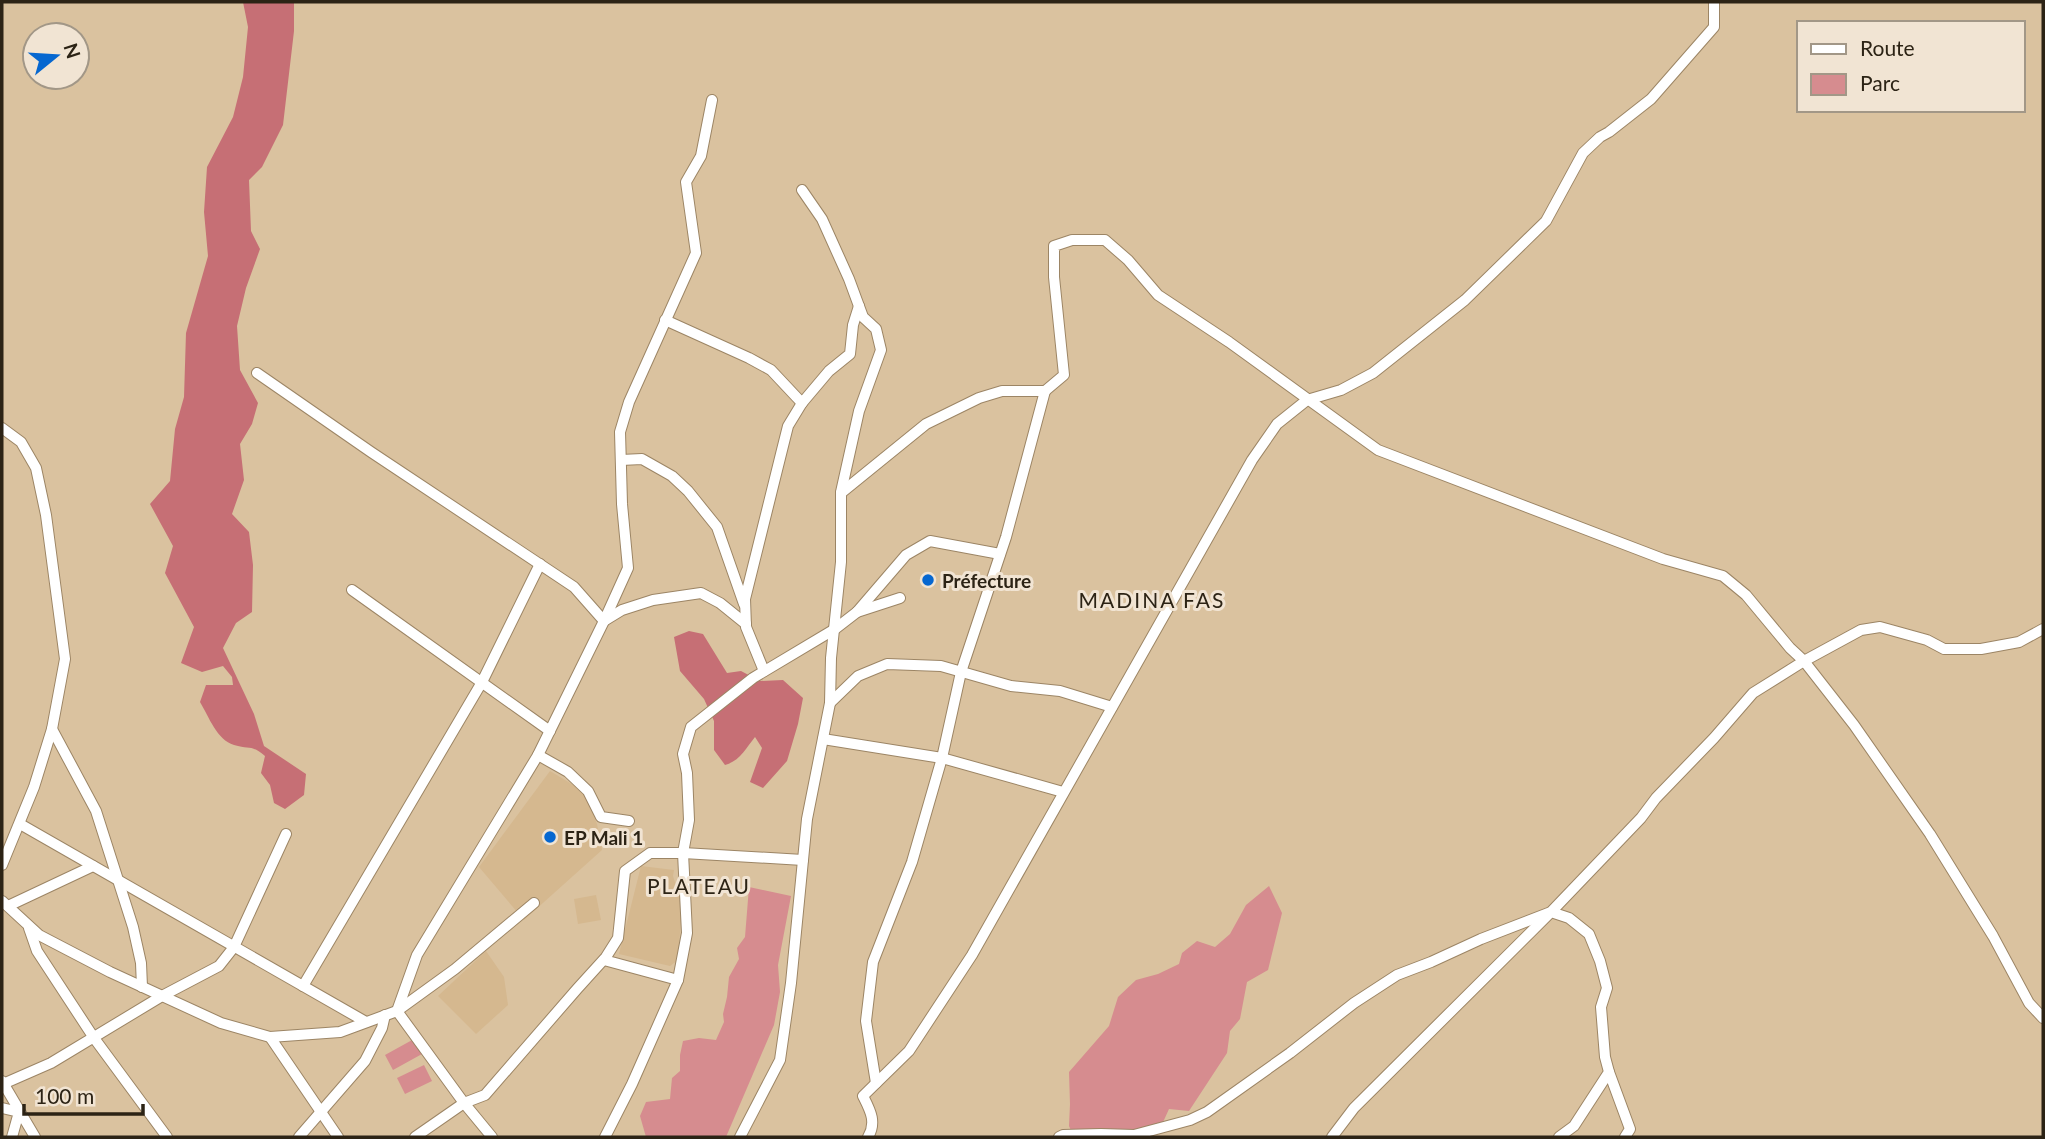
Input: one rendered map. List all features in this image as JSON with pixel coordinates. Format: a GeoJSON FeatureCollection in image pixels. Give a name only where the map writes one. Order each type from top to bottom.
{"type":"FeatureCollection","features":[{"type":"Feature","properties":{"kind":"street"},"geometry":{"type":"LineString","coordinates":[[868,1137],[873,1116],[863,1096],[909,1051],[972,955],[1252,460],[1278,424],[1307,400],[1341,390],[1373,373],[1465,300],[1546,221],[1583,153],[1651,99],[1714,27],[1714,2]]}},
{"type":"Feature","properties":{"kind":"street"},"geometry":{"type":"LineString","coordinates":[[397,1011],[417,955],[538,755],[628,568],[622,504],[620,432],[629,402],[696,253],[686,182],[701,156],[712,100]]}},
{"type":"Feature","properties":{"kind":"street"},"geometry":{"type":"LineString","coordinates":[[740,1137],[780,1060],[791,983],[807,819],[830,703],[831,658],[841,562],[841,493],[859,411],[881,350],[876,330],[863,317],[822,219],[802,190]]}},
{"type":"Feature","properties":{"kind":"street"},"geometry":{"type":"LineString","coordinates":[[876,1083],[866,1021],[873,962],[912,862],[942,758],[961,672],[1000,554],[1045,391],[1064,375],[1054,277],[1055,246],[1072,240],[1105,240],[1128,260],[1158,295],[1229,342],[1378,450],[1662,559],[1723,576],[1746,594],[1854,724],[1930,834],[1993,936],[2029,1003],[2043,1018]]}},
{"type":"Feature","properties":{"kind":"street"},"geometry":{"type":"LineString","coordinates":[[764,671],[746,624],[745,599],[788,426],[802,403],[829,371],[850,354],[853,326],[859,306]]}},
{"type":"Feature","properties":{"kind":"street"},"geometry":{"type":"LineString","coordinates":[[665,320],[771,370],[802,403]]}},
{"type":"Feature","properties":{"kind":"street"},"geometry":{"type":"LineString","coordinates":[[257,373],[370,452],[575,587],[604,621]]}},
{"type":"Feature","properties":{"kind":"street"},"geometry":{"type":"LineString","coordinates":[[841,493],[926,424],[979,398],[1002,391],[1045,391]]}},
{"type":"Feature","properties":{"kind":"street"},"geometry":{"type":"LineString","coordinates":[[2,428],[21,442],[36,468],[46,515],[65,659],[52,729],[34,787],[2,865]]}},
{"type":"Feature","properties":{"kind":"street"},"geometry":{"type":"LineString","coordinates":[[621,460],[642,459],[672,476],[688,491],[717,527],[745,608]]}},
{"type":"Feature","properties":{"kind":"street"},"geometry":{"type":"LineString","coordinates":[[606,1137],[678,980],[687,933],[683,853],[689,820],[687,773],[683,754],[691,727],[753,678],[835,629],[857,612],[906,555],[930,541],[1000,554]]}},
{"type":"Feature","properties":{"kind":"street"},"geometry":{"type":"LineString","coordinates":[[303,986],[482,682],[540,564]]}},
{"type":"Feature","properties":{"kind":"street"},"geometry":{"type":"LineString","coordinates":[[352,590],[550,731]]}},
{"type":"Feature","properties":{"kind":"street"},"geometry":{"type":"LineString","coordinates":[[604,621],[622,610],[653,600],[701,593],[720,603],[746,624]]}},
{"type":"Feature","properties":{"kind":"street"},"geometry":{"type":"LineString","coordinates":[[857,612],[900,598]]}},
{"type":"Feature","properties":{"kind":"street"},"geometry":{"type":"LineString","coordinates":[[1332,1137],[1364,1099],[1641,818],[1656,798],[1753,693],[1861,630],[1880,627],[1927,640],[1944,649],[1981,649],[2019,642],[2043,629]]}},
{"type":"Feature","properties":{"kind":"street"},"geometry":{"type":"LineString","coordinates":[[830,703],[858,676],[887,664],[941,666],[1011,686],[1060,691],[1112,707]]}},
{"type":"Feature","properties":{"kind":"street"},"geometry":{"type":"LineString","coordinates":[[52,729],[96,811],[119,881],[141,963],[142,987]]}},
{"type":"Feature","properties":{"kind":"street"},"geometry":{"type":"LineString","coordinates":[[823,739],[942,758],[1063,793]]}},
{"type":"Feature","properties":{"kind":"street"},"geometry":{"type":"LineString","coordinates":[[538,755],[568,772],[588,791],[601,817],[629,821]]}},
{"type":"Feature","properties":{"kind":"street"},"geometry":{"type":"LineString","coordinates":[[20,824],[366,1022]]}},
{"type":"Feature","properties":{"kind":"street"},"geometry":{"type":"LineString","coordinates":[[35,1137],[2,1082],[51,1063],[219,965],[234,947],[286,834]]}},
{"type":"Feature","properties":{"kind":"street"},"geometry":{"type":"LineString","coordinates":[[415,1137],[464,1103],[485,1095],[604,960],[618,938],[625,872],[650,853],[803,860]]}},
{"type":"Feature","properties":{"kind":"street"},"geometry":{"type":"LineString","coordinates":[[93,866],[5,903],[39,935],[142,987],[221,1023],[271,1037],[340,1032],[397,1011],[455,969],[534,903]]}},
{"type":"Feature","properties":{"kind":"street"},"geometry":{"type":"LineString","coordinates":[[1059,1137],[1134,1135],[1190,1120],[1207,1112],[1354,1003],[1397,975],[1551,912],[1569,918],[1588,934],[1600,961],[1606,988],[1601,1007],[1605,1057],[1630,1129],[1625,1137]]}},
{"type":"Feature","properties":{"kind":"street"},"geometry":{"type":"LineString","coordinates":[[27,924],[37,951],[94,1038],[167,1137]]}},
{"type":"Feature","properties":{"kind":"street"},"geometry":{"type":"LineString","coordinates":[[604,960],[678,980]]}},
{"type":"Feature","properties":{"kind":"street"},"geometry":{"type":"LineString","coordinates":[[397,1011],[492,1137]]}},
{"type":"Feature","properties":{"kind":"street"},"geometry":{"type":"LineString","coordinates":[[299,1137],[365,1061],[382,1028],[385,1015]]}},
{"type":"Feature","properties":{"kind":"street"},"geometry":{"type":"LineString","coordinates":[[271,1037],[338,1137]]}},
{"type":"Feature","properties":{"kind":"street"},"geometry":{"type":"LineString","coordinates":[[1559,1137],[1574,1126],[1609,1072]]}},
{"type":"Feature","properties":{"kind":"street"},"geometry":{"type":"LineString","coordinates":[[2,1108],[19,1112]]}},
{"type":"Feature","properties":{"kind":"street"},"geometry":{"type":"LineString","coordinates":[[12,1137],[19,1112]]}},
{"type":"Feature","properties":{"kind":"shaded area"},"geometry":{"type":"Polygon","coordinates":[[[243,2],[294,2],[294,31],[283,125],[262,167],[249,180],[251,231],[260,249],[246,288],[237,326],[240,370],[258,403],[252,424],[240,444],[244,480],[232,514],[249,532],[253,565],[252,612],[236,623],[223,648],[254,714],[264,746],[306,774],[304,795],[285,809],[274,803],[270,785],[261,773],[265,756],[256,750],[234,745],[223,738],[200,702],[206,685],[233,685],[232,677],[223,666],[202,672],[181,663],[194,627],[165,573],[173,546],[150,504],[170,481],[175,429],[184,397],[186,333],[208,256],[204,212],[207,167],[233,117],[243,77],[248,27],[243,2]]]}},
{"type":"Feature","properties":{"kind":"shaded area"},"geometry":{"type":"Polygon","coordinates":[[[689,631],[703,634],[727,673],[741,671],[760,681],[783,680],[803,698],[787,761],[763,788],[750,782],[762,748],[755,737],[739,757],[725,765],[714,750],[714,721],[704,699],[680,671],[674,637],[689,631]]]}},
{"type":"Feature","properties":{"kind":"shaded area","name":"EP Mali 1"},"geometry":{"type":"Polygon","coordinates":[[[550,771],[585,792],[597,824],[602,850],[524,920],[479,867],[550,771]]]}},
{"type":"Feature","properties":{"kind":"shaded area"},"geometry":{"type":"Polygon","coordinates":[[[641,866],[674,870],[673,876],[682,905],[678,960],[670,966],[619,954],[641,866]]]}},
{"type":"Feature","properties":{"kind":"shaded area"},"geometry":{"type":"Polygon","coordinates":[[[596,895],[601,920],[578,924],[574,899],[596,895]]]}},
{"type":"Feature","properties":{"kind":"shaded area"},"geometry":{"type":"Polygon","coordinates":[[[486,951],[504,977],[508,1005],[476,1034],[438,996],[486,951]]]}},
{"type":"Feature","properties":{"kind":"green space"},"geometry":{"type":"Polygon","coordinates":[[[1269,886],[1282,913],[1268,970],[1247,982],[1240,1019],[1230,1031],[1227,1053],[1189,1111],[1169,1109],[1152,1137],[1074,1137],[1069,1126],[1069,1072],[1109,1026],[1118,997],[1136,980],[1179,964],[1182,953],[1197,941],[1215,947],[1230,934],[1246,905],[1269,886]]]}},
{"type":"Feature","properties":{"kind":"green space"},"geometry":{"type":"Polygon","coordinates":[[[749,887],[791,896],[778,965],[780,992],[774,1025],[726,1137],[646,1137],[640,1116],[646,1102],[670,1099],[672,1078],[680,1071],[683,1041],[699,1038],[716,1040],[724,1022],[729,977],[739,959],[737,948],[745,937],[749,887]]]}},
{"type":"Feature","properties":{"kind":"green space"},"geometry":{"type":"Polygon","coordinates":[[[414,1039],[422,1054],[393,1070],[385,1055],[414,1039]]]}},
{"type":"Feature","properties":{"kind":"green space"},"geometry":{"type":"Polygon","coordinates":[[[424,1065],[432,1081],[405,1094],[397,1078],[424,1065]]]}},
{"type":"Feature","properties":{"kind":"place","name":"Préfecture"},"geometry":{"type":"Point","coordinates":[928,580]}},
{"type":"Feature","properties":{"kind":"place","name":"EP Mali 1"},"geometry":{"type":"Point","coordinates":[550,837]}},
{"type":"Feature","properties":{"kind":"district","name":"MADINA FAS"},"geometry":{"type":"Point","coordinates":[1152,599]}},
{"type":"Feature","properties":{"kind":"district","name":"PLATEAU"},"geometry":{"type":"Point","coordinates":[699,885]}}]}
